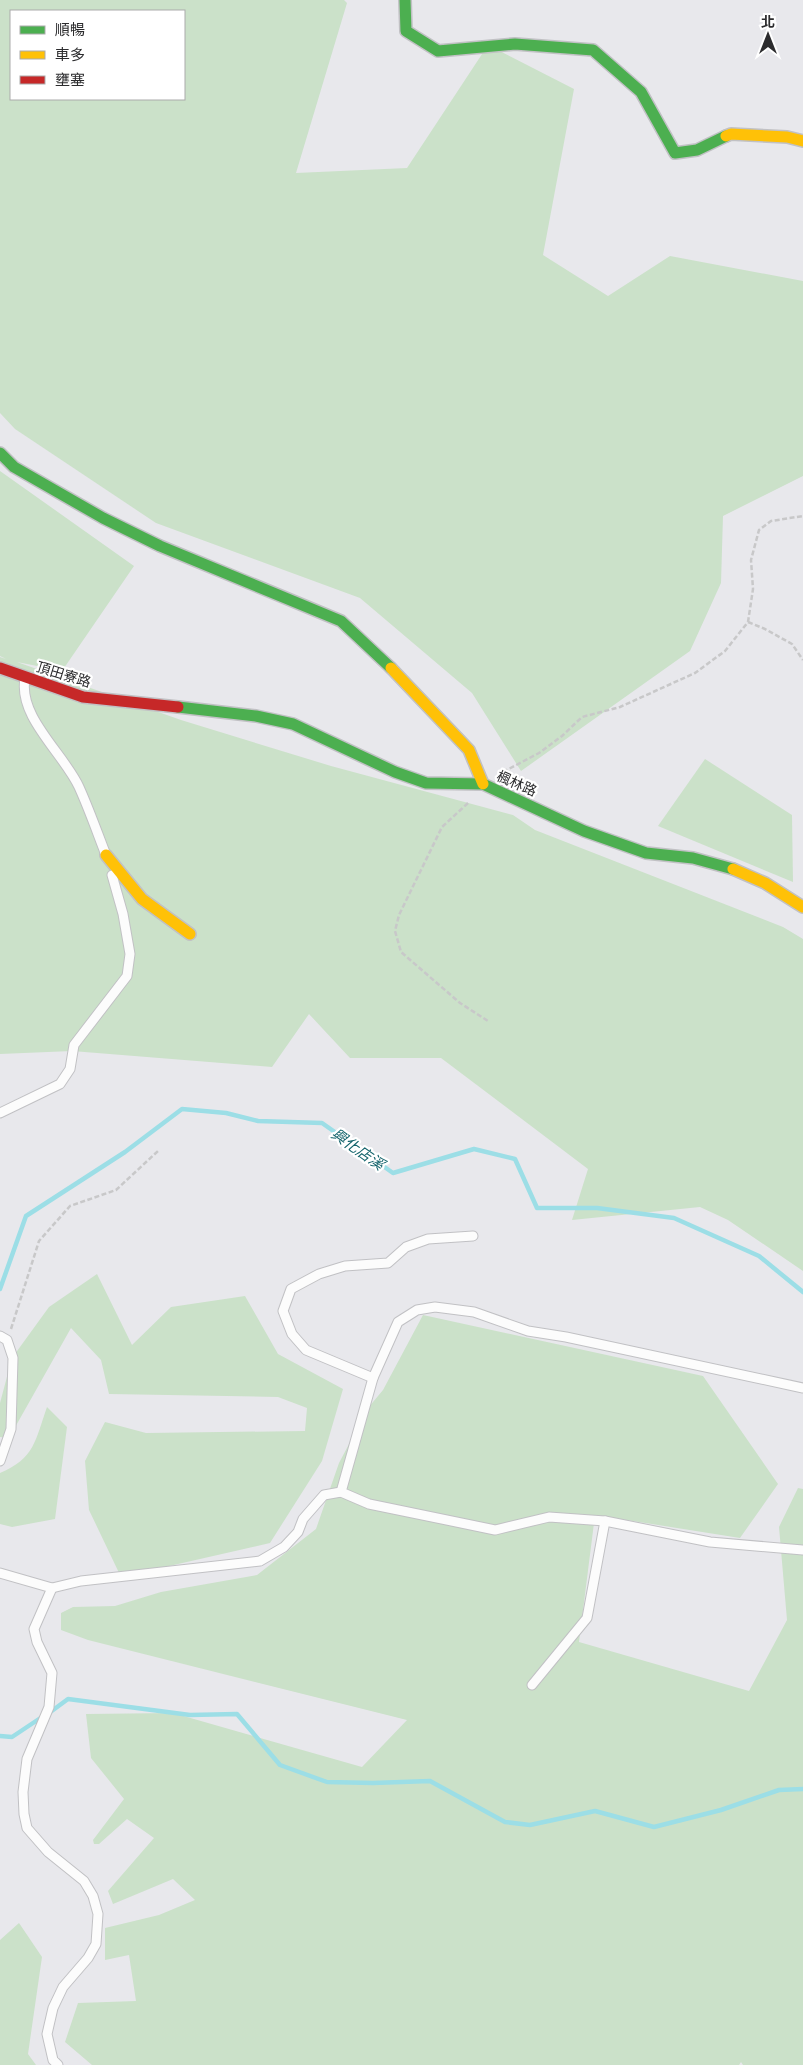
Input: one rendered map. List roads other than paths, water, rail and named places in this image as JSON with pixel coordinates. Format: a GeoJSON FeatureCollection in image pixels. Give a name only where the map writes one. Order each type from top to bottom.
{"type":"FeatureCollection","features":[{"type":"Feature","properties":{"kind":"street"},"geometry":{"type":"LineString","coordinates":[[405,0],[406,31],[438,51],[515,44],[593,50],[640,92],[675,154],[697,150],[731,134],[787,137],[803,141]]}},
{"type":"Feature","properties":{"kind":"street"},"geometry":{"type":"LineString","coordinates":[[0,453],[14,467],[111,522],[160,546],[341,621],[392,668],[469,750],[483,784]]}},
{"type":"Feature","properties":{"kind":"street","name":"頂田寮路"},"geometry":{"type":"LineString","coordinates":[[0,668],[83,697],[151,706]]}},
{"type":"Feature","properties":{"kind":"street","name":"楓林路"},"geometry":{"type":"LineString","coordinates":[[151,706],[256,716],[293,724],[395,772],[426,783],[483,784],[584,831],[646,854],[693,858],[732,868],[765,883],[803,906]]}},
{"type":"Feature","properties":{"kind":"street"},"geometry":{"type":"LineString","coordinates":[[106,855],[142,899],[190,934]]}},
{"type":"Feature","properties":{"kind":"lane"},"geometry":{"type":"LineString","coordinates":[[0,1113],[60,1084],[70,1069],[74,1045],[127,976],[130,954],[123,914],[106,855],[78,785],[37,724],[28,704],[24,687],[25,678]]}},
{"type":"Feature","properties":{"kind":"lane"},"geometry":{"type":"LineString","coordinates":[[373,1378],[306,1350],[292,1334],[283,1311],[291,1289],[319,1274],[345,1266],[388,1263],[406,1247],[428,1239],[473,1236]]}},
{"type":"Feature","properties":{"kind":"lane"},"geometry":{"type":"LineString","coordinates":[[341,1492],[373,1378],[398,1322],[417,1310],[435,1306],[474,1312],[528,1331],[566,1337],[803,1388]]}},
{"type":"Feature","properties":{"kind":"lane"},"geometry":{"type":"LineString","coordinates":[[0,1461],[11,1430],[13,1358],[4,1338]]}},
{"type":"Feature","properties":{"kind":"lane"},"geometry":{"type":"LineString","coordinates":[[0,1573],[52,1588],[81,1581],[260,1561],[284,1548],[298,1532],[303,1519],[324,1495],[341,1492],[369,1504],[495,1530],[548,1517],[605,1521],[710,1542],[803,1550]]}},
{"type":"Feature","properties":{"kind":"lane"},"geometry":{"type":"LineString","coordinates":[[532,1685],[586,1618],[605,1521]]}},
{"type":"Feature","properties":{"kind":"lane"},"geometry":{"type":"LineString","coordinates":[[52,1588],[34,1629],[37,1642],[52,1673],[49,1707],[27,1759],[23,1792],[24,1814],[27,1828],[48,1852],[84,1881],[93,1896],[98,1914],[96,1944],[88,1958],[63,1987],[53,2008],[48,2034],[53,2060],[58,2065]]}},
{"type":"Feature","properties":{"kind":"waterway","name":"興化店溪"},"geometry":{"type":"LineString","coordinates":[[0,1289],[26,1216],[125,1152],[182,1109],[226,1113],[258,1121],[322,1123],[393,1173],[474,1149],[515,1159],[537,1208],[597,1208],[674,1218],[759,1256],[803,1292]]}},
{"type":"Feature","properties":{"kind":"waterway"},"geometry":{"type":"LineString","coordinates":[[49,1713],[68,1699],[190,1715],[237,1714],[280,1765],[327,1782],[430,1781],[505,1822],[530,1825],[595,1811],[654,1827],[721,1810],[779,1790],[803,1789]]}},
{"type":"Feature","properties":{"kind":"waterway"},"geometry":{"type":"LineString","coordinates":[[0,1736],[12,1737],[42,1717]]}}]}
